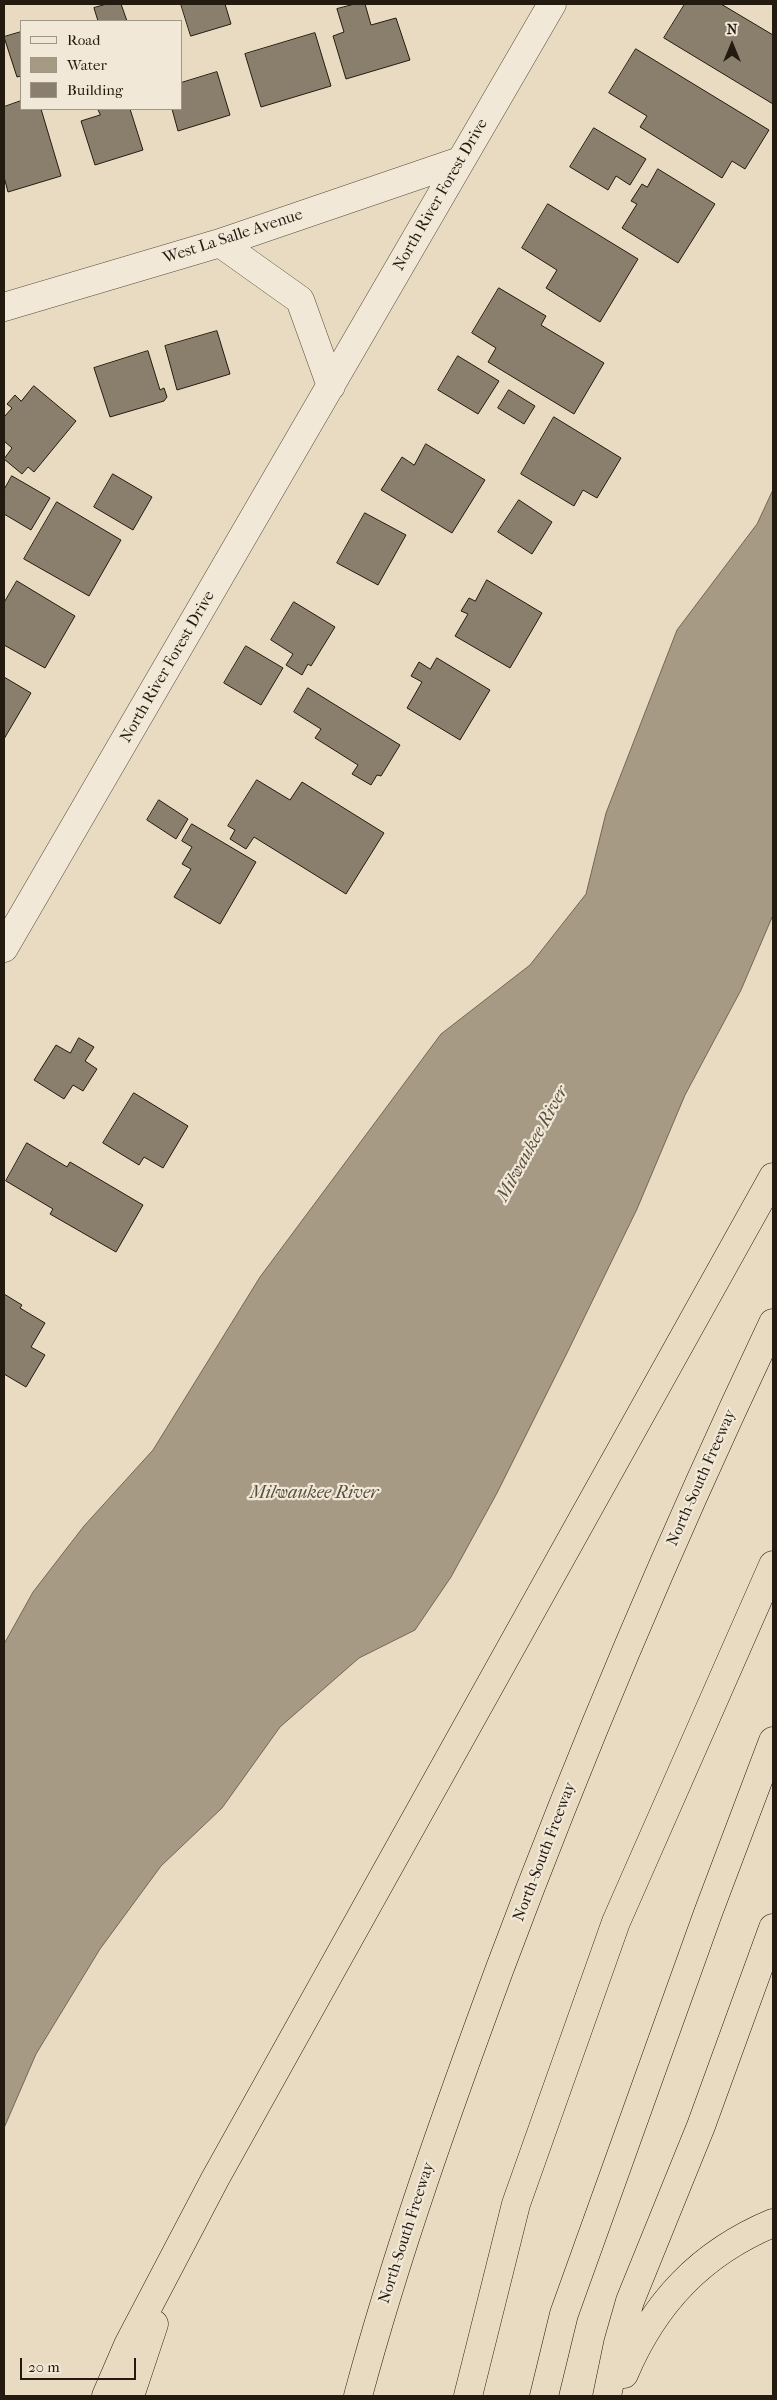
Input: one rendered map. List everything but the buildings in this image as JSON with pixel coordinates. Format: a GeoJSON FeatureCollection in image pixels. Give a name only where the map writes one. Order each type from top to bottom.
{"type":"FeatureCollection","features":[{"type":"Feature","properties":{"kind":"highway"},"geometry":{"type":"LineString","coordinates":[[106,2396],[128,2345],[179,2247],[773,1177]]}},
{"type":"Feature","properties":{"kind":"highway","name":"North-South Freeway"},"geometry":{"type":"LineString","coordinates":[[358,2396],[405,2235],[524,1905],[632,1637],[724,1427],[773,1323]]}},
{"type":"Feature","properties":{"kind":"highway"},"geometry":{"type":"LineString","coordinates":[[468,2396],[516,2204],[616,1922],[773,1565]]}},
{"type":"Feature","properties":{"kind":"highway"},"geometry":{"type":"LineString","coordinates":[[544,2396],[564,2314],[708,1913],[773,1741]]}},
{"type":"Feature","properties":{"kind":"highway"},"geometry":{"type":"LineString","coordinates":[[607,2396],[618,2344],[630,2301],[701,2126],[773,1928]]}},
{"type":"Feature","properties":{"kind":"highway"},"geometry":{"type":"LineString","coordinates":[[615,2396],[637,2344],[651,2320],[683,2283],[701,2266],[736,2241],[773,2223]]}},
{"type":"Feature","properties":{"kind":"highway"},"geometry":{"type":"LineString","coordinates":[[130,2396],[179,2247]]}},
{"type":"Feature","properties":{"kind":"street","name":"North River Forest Drive"},"geometry":{"type":"LineString","coordinates":[[4,948],[552,4]]}},
{"type":"Feature","properties":{"kind":"street","name":"West La Salle Avenue"},"geometry":{"type":"LineString","coordinates":[[4,307],[220,243],[460,162]]}},
{"type":"Feature","properties":{"kind":"street"},"geometry":{"type":"LineString","coordinates":[[220,243],[300,300],[331,386]]}},
{"type":"Feature","properties":{"kind":"water","name":"Milwaukee River"},"geometry":{"type":"Polygon","coordinates":[[[773,490],[773,915],[741,990],[685,1095],[637,1209],[568,1351],[497,1493],[451,1577],[415,1630],[359,1658],[280,1727],[222,1808],[161,1866],[100,1949],[36,2054],[4,2128],[4,1644],[33,1592],[84,1526],[153,1450],[260,1277],[441,1034],[530,965],[586,894],[606,813],[677,630],[757,524],[773,490]]]}}]}
